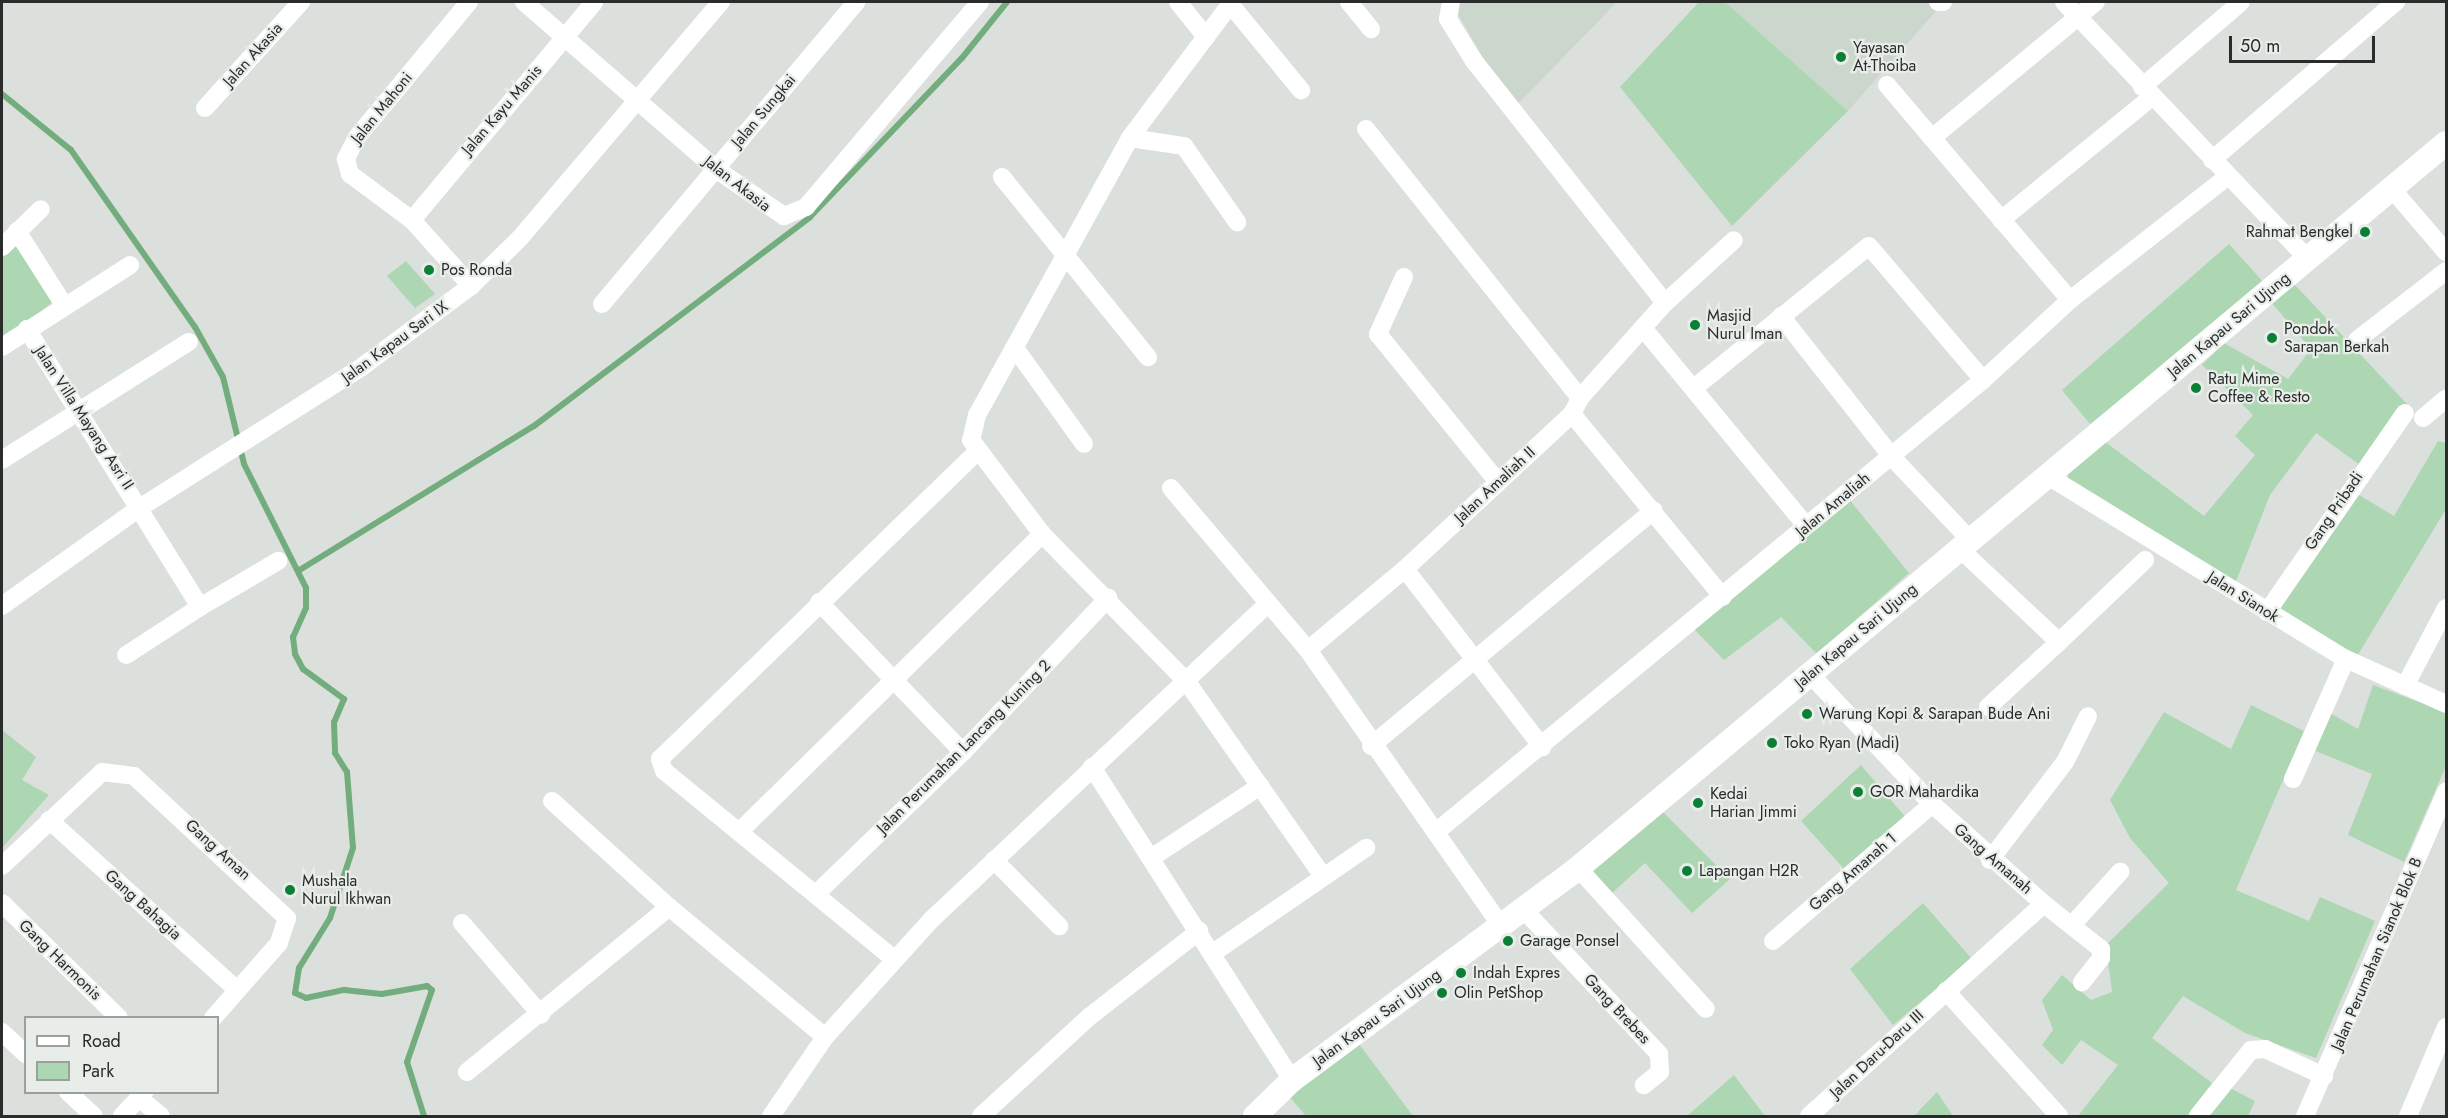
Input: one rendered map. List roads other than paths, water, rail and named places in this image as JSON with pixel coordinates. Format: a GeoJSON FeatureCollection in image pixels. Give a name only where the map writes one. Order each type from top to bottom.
{"type":"FeatureCollection","features":[{"type":"Feature","properties":{"kind":"street","name":"Jalan Mahoni"},"geometry":{"type":"LineString","coordinates":[[469,2],[347,152],[350,174],[412,220],[471,286]]}},
{"type":"Feature","properties":{"kind":"street","name":"Jalan Akasia"},"geometry":{"type":"LineString","coordinates":[[524,2],[716,169],[775,214],[799,214],[980,2]]}},
{"type":"Feature","properties":{"kind":"street","name":"Jalan Kayu Manis"},"geometry":{"type":"LineString","coordinates":[[412,220],[594,2]]}},
{"type":"Feature","properties":{"kind":"street","name":"Jalan Kapau Sari IX"},"geometry":{"type":"LineString","coordinates":[[2,606],[141,507],[254,437],[471,286],[520,238],[722,2]]}},
{"type":"Feature","properties":{"kind":"street","name":"Jalan Sungkai"},"geometry":{"type":"LineString","coordinates":[[602,304],[856,2]]}},
{"type":"Feature","properties":{"kind":"street"},"geometry":{"type":"LineString","coordinates":[[1178,2],[1206,37]]}},
{"type":"Feature","properties":{"kind":"street"},"geometry":{"type":"LineString","coordinates":[[1349,2],[1371,29]]}},
{"type":"Feature","properties":{"kind":"street"},"geometry":{"type":"LineString","coordinates":[[1451,2],[1448,19],[1474,61],[1665,303]]}},
{"type":"Feature","properties":{"kind":"street"},"geometry":{"type":"LineString","coordinates":[[1938,2],[1944,2]]}},
{"type":"Feature","properties":{"kind":"street"},"geometry":{"type":"LineString","coordinates":[[2064,2],[2308,259]]}},
{"type":"Feature","properties":{"kind":"street"},"geometry":{"type":"LineString","coordinates":[[1932,138],[2096,2]]}},
{"type":"Feature","properties":{"kind":"street"},"geometry":{"type":"LineString","coordinates":[[2001,220],[2147,92],[2241,2]]}},
{"type":"Feature","properties":{"kind":"street"},"geometry":{"type":"LineString","coordinates":[[2212,160],[2396,2]]}},
{"type":"Feature","properties":{"kind":"street"},"geometry":{"type":"LineString","coordinates":[[1301,90],[1231,3],[1130,138],[973,424],[976,452],[1042,534],[1108,598],[1187,682],[1323,876]]}},
{"type":"Feature","properties":{"kind":"street","name":"Jalan Akasia"},"geometry":{"type":"LineString","coordinates":[[205,108],[292,4]]}},
{"type":"Feature","properties":{"kind":"street"},"geometry":{"type":"LineString","coordinates":[[1887,85],[2070,300]]}},
{"type":"Feature","properties":{"kind":"street"},"geometry":{"type":"LineString","coordinates":[[1366,129],[1654,510],[1723,597]]}},
{"type":"Feature","properties":{"kind":"street"},"geometry":{"type":"LineString","coordinates":[[1130,138],[1184,146],[1238,222]]}},
{"type":"Feature","properties":{"kind":"street","name":"Jalan Kapau Sari Ujung"},"geometry":{"type":"LineString","coordinates":[[1255,1116],[1292,1080],[1578,868],[2446,143]]}},
{"type":"Feature","properties":{"kind":"street","name":"Jalan Amaliah"},"geometry":{"type":"LineString","coordinates":[[1436,832],[1542,747],[1983,380],[2070,300],[2228,176]]}},
{"type":"Feature","properties":{"kind":"street"},"geometry":{"type":"LineString","coordinates":[[1002,177],[1067,254],[1148,357]]}},
{"type":"Feature","properties":{"kind":"street"},"geometry":{"type":"LineString","coordinates":[[2392,189],[2446,252]]}},
{"type":"Feature","properties":{"kind":"street"},"geometry":{"type":"LineString","coordinates":[[2,247],[41,209]]}},
{"type":"Feature","properties":{"kind":"street"},"geometry":{"type":"LineString","coordinates":[[16,231],[64,305]]}},
{"type":"Feature","properties":{"kind":"street","name":"Jalan Amaliah II"},"geometry":{"type":"LineString","coordinates":[[1308,650],[1405,569],[1576,406],[1665,303],[1734,240]]}},
{"type":"Feature","properties":{"kind":"street"},"geometry":{"type":"LineString","coordinates":[[1694,388],[1863,248],[1873,246],[1983,380]]}},
{"type":"Feature","properties":{"kind":"street"},"geometry":{"type":"LineString","coordinates":[[2,347],[64,305],[130,265]]}},
{"type":"Feature","properties":{"kind":"street"},"geometry":{"type":"LineString","coordinates":[[2357,340],[2446,271]]}},
{"type":"Feature","properties":{"kind":"street"},"geometry":{"type":"LineString","coordinates":[[1404,277],[1378,334],[1497,481]]}},
{"type":"Feature","properties":{"kind":"street"},"geometry":{"type":"LineString","coordinates":[[1781,316],[1891,456],[1966,545],[2059,642]]}},
{"type":"Feature","properties":{"kind":"street"},"geometry":{"type":"LineString","coordinates":[[1642,328],[1806,526]]}},
{"type":"Feature","properties":{"kind":"street","name":"Jalan Villa Mayang Asri II"},"geometry":{"type":"LineString","coordinates":[[27,329],[76,409],[141,507],[200,607]]}},
{"type":"Feature","properties":{"kind":"street"},"geometry":{"type":"LineString","coordinates":[[2,460],[76,409],[189,342]]}},
{"type":"Feature","properties":{"kind":"street"},"geometry":{"type":"LineString","coordinates":[[1015,348],[1083,444]]}},
{"type":"Feature","properties":{"kind":"street"},"geometry":{"type":"LineString","coordinates":[[2423,418],[2446,399]]}},
{"type":"Feature","properties":{"kind":"street","name":"Gang Pribadi"},"geometry":{"type":"LineString","coordinates":[[2267,612],[2405,413]]}},
{"type":"Feature","properties":{"kind":"street"},"geometry":{"type":"LineString","coordinates":[[894,959],[817,893],[664,771],[660,759],[819,602],[976,452]]}},
{"type":"Feature","properties":{"kind":"street","name":"Jalan Sianok"},"geometry":{"type":"LineString","coordinates":[[2048,476],[2346,659],[2446,704]]}},
{"type":"Feature","properties":{"kind":"street"},"geometry":{"type":"LineString","coordinates":[[1171,488],[1308,650],[1371,746],[1436,832],[1501,926]]}},
{"type":"Feature","properties":{"kind":"street"},"geometry":{"type":"LineString","coordinates":[[1371,746],[1654,510]]}},
{"type":"Feature","properties":{"kind":"street"},"geometry":{"type":"LineString","coordinates":[[740,831],[1042,534]]}},
{"type":"Feature","properties":{"kind":"street"},"geometry":{"type":"LineString","coordinates":[[1988,707],[2145,560]]}},
{"type":"Feature","properties":{"kind":"street"},"geometry":{"type":"LineString","coordinates":[[126,655],[200,607],[278,561]]}},
{"type":"Feature","properties":{"kind":"street"},"geometry":{"type":"LineString","coordinates":[[1405,569],[1542,747]]}},
{"type":"Feature","properties":{"kind":"street","name":"Jalan Perumahan Lancang Kuning 2"},"geometry":{"type":"LineString","coordinates":[[817,893],[963,752],[1108,598]]}},
{"type":"Feature","properties":{"kind":"street"},"geometry":{"type":"LineString","coordinates":[[819,602],[896,677],[963,752]]}},
{"type":"Feature","properties":{"kind":"street"},"geometry":{"type":"LineString","coordinates":[[771,1116],[825,1037],[894,959],[994,860],[1269,603]]}},
{"type":"Feature","properties":{"kind":"street"},"geometry":{"type":"LineString","coordinates":[[2404,686],[2446,608]]}},
{"type":"Feature","properties":{"kind":"street"},"geometry":{"type":"LineString","coordinates":[[2293,779],[2346,659]]}},
{"type":"Feature","properties":{"kind":"street","name":"Gang Amanah"},"geometry":{"type":"LineString","coordinates":[[1810,674],[1932,804],[1990,860],[2044,904],[1946,991]]}},
{"type":"Feature","properties":{"kind":"street"},"geometry":{"type":"LineString","coordinates":[[1990,860],[2065,762],[2088,716]]}},
{"type":"Feature","properties":{"kind":"street"},"geometry":{"type":"LineString","coordinates":[[1092,767],[1199,931],[1292,1080]]}},
{"type":"Feature","properties":{"kind":"street","name":"Gang Aman"},"geometry":{"type":"LineString","coordinates":[[49,820],[102,772],[122,771],[148,787],[284,910],[286,931],[279,943],[237,990]]}},
{"type":"Feature","properties":{"kind":"street"},"geometry":{"type":"LineString","coordinates":[[1151,858],[1260,786]]}},
{"type":"Feature","properties":{"kind":"street","name":"Jalan Perumahan Sianok Blok B"},"geometry":{"type":"LineString","coordinates":[[2305,1116],[2446,791]]}},
{"type":"Feature","properties":{"kind":"street"},"geometry":{"type":"LineString","coordinates":[[552,801],[669,907],[825,1037]]}},
{"type":"Feature","properties":{"kind":"street","name":"Gang Amanah 1"},"geometry":{"type":"LineString","coordinates":[[1773,940],[1932,804]]}},
{"type":"Feature","properties":{"kind":"street"},"geometry":{"type":"LineString","coordinates":[[2,866],[49,820]]}},
{"type":"Feature","properties":{"kind":"street","name":"Gang Bahagia"},"geometry":{"type":"LineString","coordinates":[[49,820],[237,990]]}},
{"type":"Feature","properties":{"kind":"street"},"geometry":{"type":"LineString","coordinates":[[1213,953],[1366,848]]}},
{"type":"Feature","properties":{"kind":"street"},"geometry":{"type":"LineString","coordinates":[[994,860],[1059,926]]}},
{"type":"Feature","properties":{"kind":"street"},"geometry":{"type":"LineString","coordinates":[[1578,868],[1706,1009]]}},
{"type":"Feature","properties":{"kind":"street"},"geometry":{"type":"LineString","coordinates":[[2072,926],[2120,872]]}},
{"type":"Feature","properties":{"kind":"street","name":"Gang Harmonis"},"geometry":{"type":"LineString","coordinates":[[2,903],[118,1016]]}},
{"type":"Feature","properties":{"kind":"street"},"geometry":{"type":"LineString","coordinates":[[2044,904],[2102,951],[2082,982]]}},
{"type":"Feature","properties":{"kind":"street"},"geometry":{"type":"LineString","coordinates":[[468,1072],[541,1016],[669,907]]}},
{"type":"Feature","properties":{"kind":"street","name":"Gang Brebes"},"geometry":{"type":"LineString","coordinates":[[1523,909],[1659,1054],[1660,1072],[1644,1085]]}},
{"type":"Feature","properties":{"kind":"street"},"geometry":{"type":"LineString","coordinates":[[462,923],[541,1016]]}},
{"type":"Feature","properties":{"kind":"street"},"geometry":{"type":"LineString","coordinates":[[981,1116],[1089,1017],[1199,931]]}},
{"type":"Feature","properties":{"kind":"street"},"geometry":{"type":"LineString","coordinates":[[214,1016],[237,990]]}},
{"type":"Feature","properties":{"kind":"street"},"geometry":{"type":"LineString","coordinates":[[1946,991],[2059,1116]]}},
{"type":"Feature","properties":{"kind":"street","name":"Jalan Daru-Daru III"},"geometry":{"type":"LineString","coordinates":[[1809,1116],[1946,991]]}},
{"type":"Feature","properties":{"kind":"street"},"geometry":{"type":"LineString","coordinates":[[2408,1116],[2446,1027]]}},
{"type":"Feature","properties":{"kind":"street"},"geometry":{"type":"LineString","coordinates":[[2,1032],[24,1051]]}},
{"type":"Feature","properties":{"kind":"street"},"geometry":{"type":"LineString","coordinates":[[2198,1116],[2251,1050],[2265,1049],[2324,1076]]}},
{"type":"Feature","properties":{"kind":"street"},"geometry":{"type":"LineString","coordinates":[[70,1094],[94,1116]]}},
{"type":"Feature","properties":{"kind":"street"},"geometry":{"type":"LineString","coordinates":[[122,1116],[141,1095],[161,1116]]}},
{"type":"Feature","properties":{"kind":"waterway"},"geometry":{"type":"LineString","coordinates":[[298,571],[534,426],[810,217],[962,58],[1007,2]]}},
{"type":"Feature","properties":{"kind":"waterway"},"geometry":{"type":"LineString","coordinates":[[2,94],[71,150],[195,327],[223,377],[244,464],[306,588],[306,608],[293,637],[295,654],[303,669],[344,699],[334,722],[335,753],[347,772],[353,848],[330,918],[299,968],[295,993],[306,998],[344,990],[382,994],[427,986],[432,990],[407,1062],[424,1116]]}},
{"type":"Feature","properties":{"kind":"place","name":"Yayasan At-Thoiba"},"geometry":{"type":"Point","coordinates":[1841,57]}},
{"type":"Feature","properties":{"kind":"place","name":"Rahmat Bengkel"},"geometry":{"type":"Point","coordinates":[2365,232]}},
{"type":"Feature","properties":{"kind":"place","name":"Pos Ronda"},"geometry":{"type":"Point","coordinates":[429,270]}},
{"type":"Feature","properties":{"kind":"place","name":"Masjid Nurul Iman"},"geometry":{"type":"Point","coordinates":[1695,325]}},
{"type":"Feature","properties":{"kind":"place","name":"Pondok Sarapan Berkah"},"geometry":{"type":"Point","coordinates":[2272,338]}},
{"type":"Feature","properties":{"kind":"place","name":"Ratu Mime Coffee & Resto"},"geometry":{"type":"Point","coordinates":[2196,388]}},
{"type":"Feature","properties":{"kind":"place","name":"Warung Kopi & Sarapan Bude Ani"},"geometry":{"type":"Point","coordinates":[1807,714]}},
{"type":"Feature","properties":{"kind":"place","name":"Toko Ryan (Madi)"},"geometry":{"type":"Point","coordinates":[1772,743]}},
{"type":"Feature","properties":{"kind":"place","name":"GOR Mahardika"},"geometry":{"type":"Point","coordinates":[1858,792]}},
{"type":"Feature","properties":{"kind":"place","name":"Kedai Harian Jimmi"},"geometry":{"type":"Point","coordinates":[1698,803]}},
{"type":"Feature","properties":{"kind":"place","name":"Lapangan H2R"},"geometry":{"type":"Point","coordinates":[1687,871]}},
{"type":"Feature","properties":{"kind":"place","name":"Mushala Nurul Ikhwan"},"geometry":{"type":"Point","coordinates":[290,890]}},
{"type":"Feature","properties":{"kind":"place","name":"Garage Ponsel"},"geometry":{"type":"Point","coordinates":[1508,941]}},
{"type":"Feature","properties":{"kind":"place","name":"Indah Expres"},"geometry":{"type":"Point","coordinates":[1461,973]}},
{"type":"Feature","properties":{"kind":"place","name":"Olin PetShop"},"geometry":{"type":"Point","coordinates":[1442,993]}}]}
